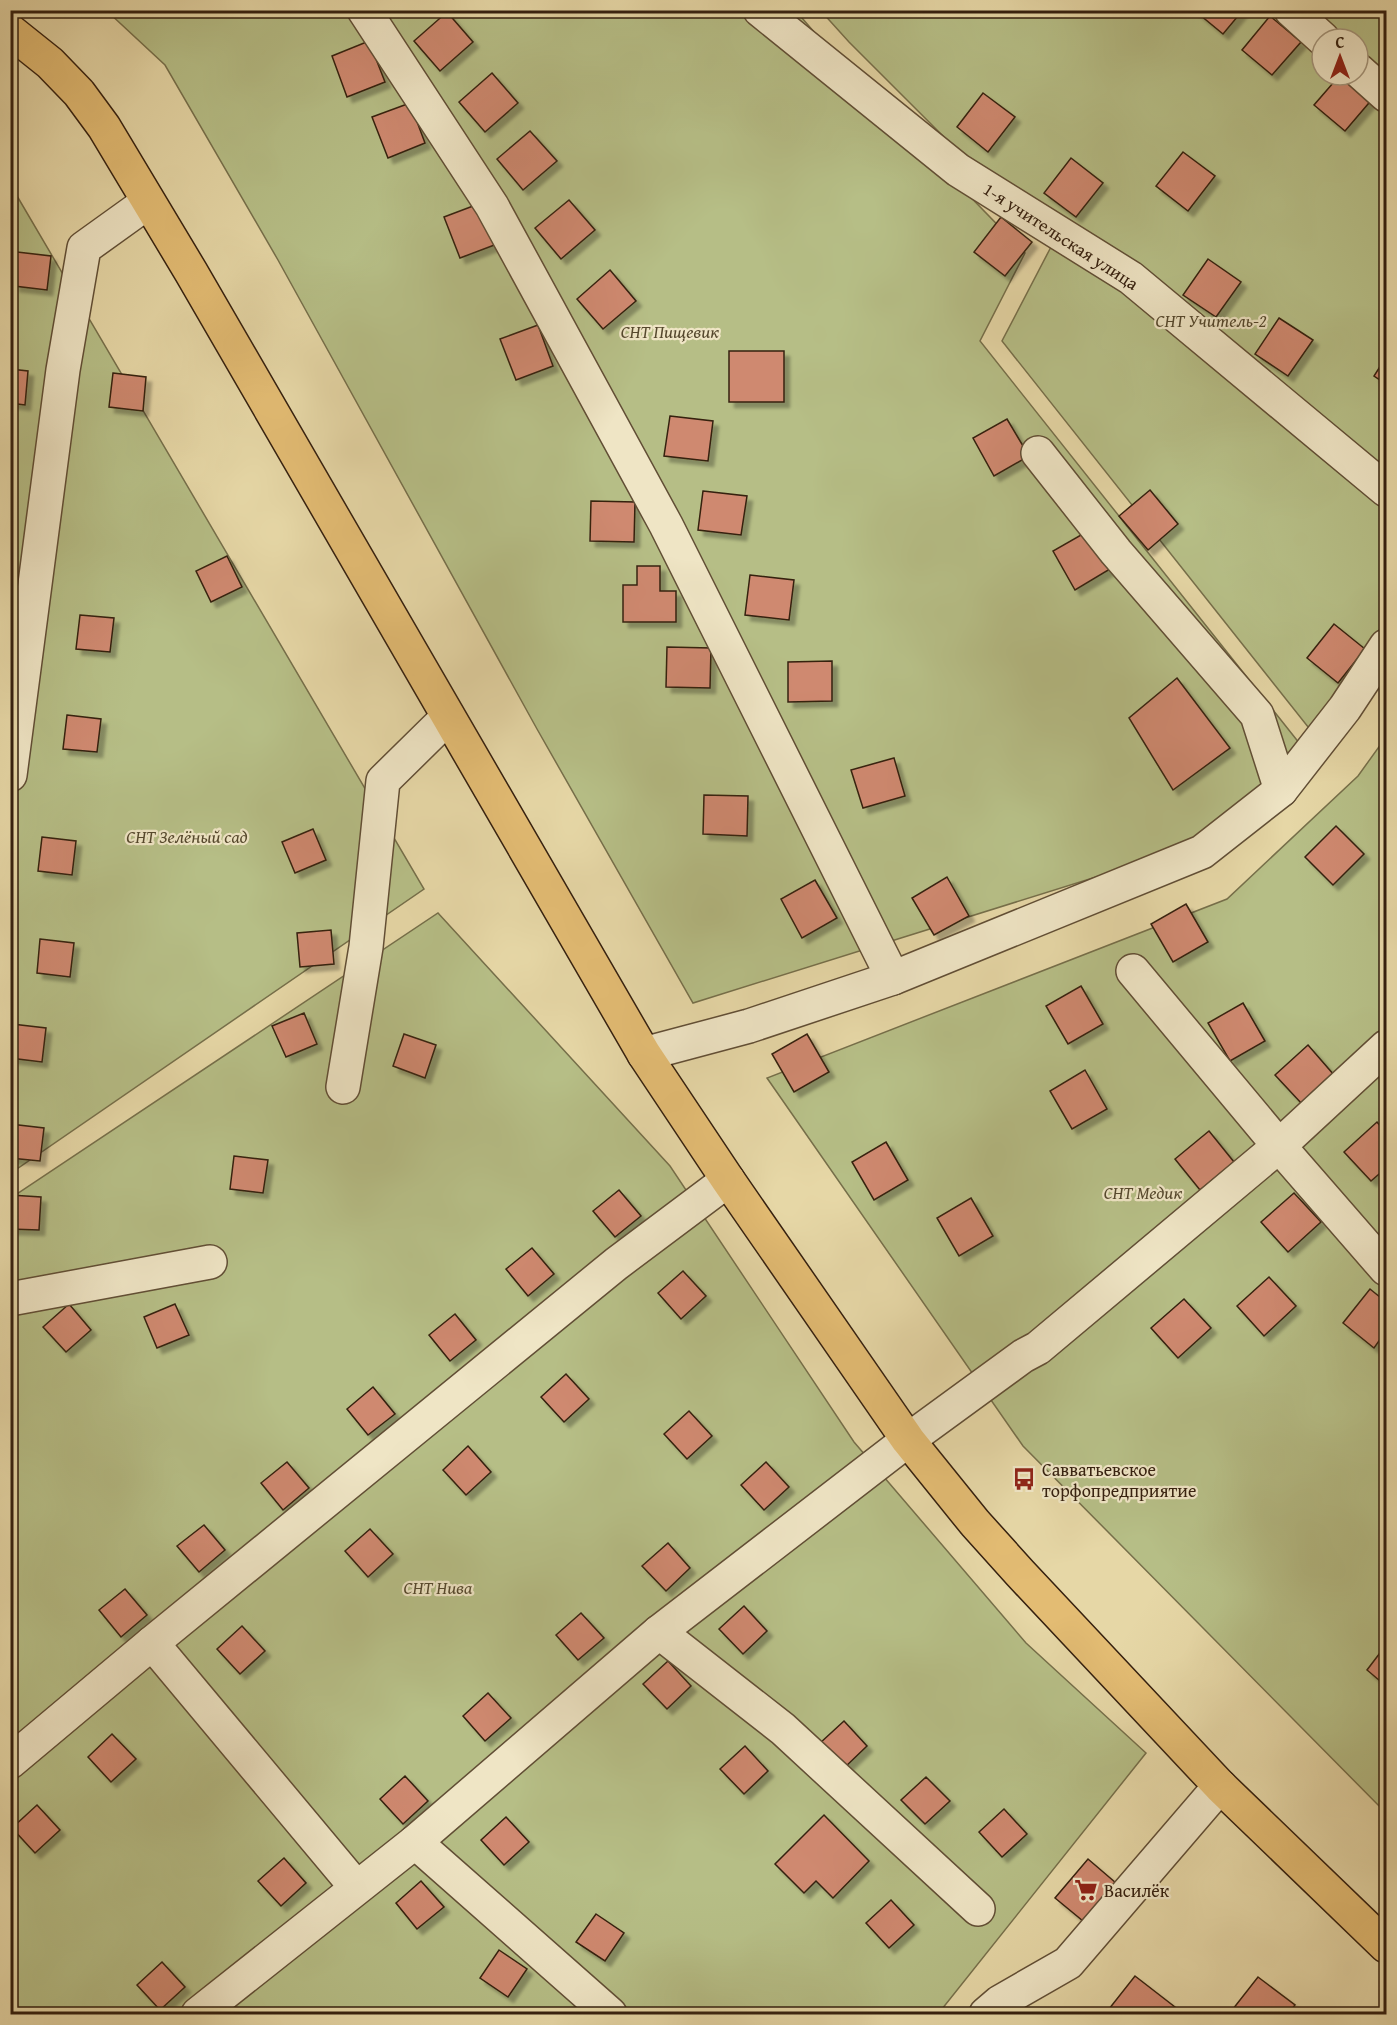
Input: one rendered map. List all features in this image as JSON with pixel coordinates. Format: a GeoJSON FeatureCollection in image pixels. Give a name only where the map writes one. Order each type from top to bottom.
{"type":"FeatureCollection","features":[{"type":"Feature","properties":{"kind":"main road"},"geometry":{"type":"LineString","coordinates":[[10,31],[50,63],[79,93],[104,127],[644,1054],[908,1440],[1012,1565],[1220,1786],[1386,1946]]}},
{"type":"Feature","properties":{"kind":"street"},"geometry":{"type":"LineString","coordinates":[[364,10],[497,216],[666,525],[892,978]]}},
{"type":"Feature","properties":{"kind":"street","name":"1-я учительская улица"},"geometry":{"type":"LineString","coordinates":[[760,10],[958,170],[1131,278],[1386,490]]}},
{"type":"Feature","properties":{"kind":"street"},"geometry":{"type":"LineString","coordinates":[[1291,10],[1310,27]]}},
{"type":"Feature","properties":{"kind":"street"},"geometry":{"type":"LineString","coordinates":[[1370,81],[1386,95]]}},
{"type":"Feature","properties":{"kind":"street"},"geometry":{"type":"LineString","coordinates":[[10,775],[63,370],[84,248],[148,202]]}},
{"type":"Feature","properties":{"kind":"street"},"geometry":{"type":"LineString","coordinates":[[1038,453],[1116,552],[1257,715],[1281,790]]}},
{"type":"Feature","properties":{"kind":"street"},"geometry":{"type":"LineString","coordinates":[[644,1054],[749,1026],[892,978],[1202,852],[1281,790],[1345,708],[1386,646]]}},
{"type":"Feature","properties":{"kind":"street"},"geometry":{"type":"LineString","coordinates":[[343,1087],[366,946],[383,782],[448,717]]}},
{"type":"Feature","properties":{"kind":"street"},"geometry":{"type":"LineString","coordinates":[[1133,971],[1386,1269]]}},
{"type":"Feature","properties":{"kind":"street"},"geometry":{"type":"LineString","coordinates":[[198,2014],[415,1842],[659,1632],[908,1440],[1023,1356],[1038,1348],[1280,1146],[1386,1047]]}},
{"type":"Feature","properties":{"kind":"street"},"geometry":{"type":"LineString","coordinates":[[10,1762],[616,1264],[728,1180]]}},
{"type":"Feature","properties":{"kind":"street"},"geometry":{"type":"LineString","coordinates":[[10,1299],[210,1262]]}},
{"type":"Feature","properties":{"kind":"street"},"geometry":{"type":"LineString","coordinates":[[659,1632],[783,1729],[978,1910]]}},
{"type":"Feature","properties":{"kind":"street"},"geometry":{"type":"LineString","coordinates":[[152,1643],[356,1887]]}},
{"type":"Feature","properties":{"kind":"street"},"geometry":{"type":"LineString","coordinates":[[986,2014],[1000,2002],[1068,1963],[1220,1786]]}},
{"type":"Feature","properties":{"kind":"street"},"geometry":{"type":"LineString","coordinates":[[415,1842],[610,2014]]}},
{"type":"Feature","properties":{"kind":"green space","name":"СНТ Пищевик"},"geometry":{"type":"Polygon","coordinates":[[[107,11],[796,11],[846,69],[1025,253],[980,341],[1300,744],[1224,837],[693,1003],[537,729],[278,260],[165,65],[107,11]]]}},
{"type":"Feature","properties":{"kind":"green space","name":"СНТ Учитель-2"},"geometry":{"type":"Polygon","coordinates":[[[821,11],[1386,11],[1386,621],[1316,737],[1002,341],[1052,245],[849,42],[821,11]]]}},
{"type":"Feature","properties":{"kind":"green space","name":"СНТ Зелёный сад"},"geometry":{"type":"Polygon","coordinates":[[[10,184],[424,889],[11,1173],[10,1173],[10,184]]]}},
{"type":"Feature","properties":{"kind":"green space","name":"СНТ Медик"},"geometry":{"type":"Polygon","coordinates":[[[1386,737],[1386,1813],[1023,1446],[767,1078],[1227,899],[1358,776],[1386,737]]]}},
{"type":"Feature","properties":{"kind":"green space","name":"СНТ Нива"},"geometry":{"type":"Polygon","coordinates":[[[438,913],[670,1166],[854,1442],[1026,1643],[1146,1753],[938,2014],[11,2014],[11,1198],[438,913]]]}},
{"type":"Feature","properties":{"kind":"building"},"geometry":{"type":"Polygon","coordinates":[[[1194,10],[1243,10],[1223,34],[1194,10]]]}},
{"type":"Feature","properties":{"kind":"building"},"geometry":{"type":"Polygon","coordinates":[[[447,12],[473,42],[440,71],[414,41],[447,12]]]}},
{"type":"Feature","properties":{"kind":"building"},"geometry":{"type":"Polygon","coordinates":[[[1270,16],[1301,42],[1272,75],[1242,50],[1270,16]]]}},
{"type":"Feature","properties":{"kind":"building"},"geometry":{"type":"Polygon","coordinates":[[[369,41],[385,82],[347,97],[332,56],[369,41]]]}},
{"type":"Feature","properties":{"kind":"building"},"geometry":{"type":"Polygon","coordinates":[[[492,73],[518,103],[485,132],[459,102],[492,73]]]}},
{"type":"Feature","properties":{"kind":"building"},"geometry":{"type":"Polygon","coordinates":[[[1330,87],[1362,87],[1374,97],[1345,131],[1314,105],[1330,87]]]}},
{"type":"Feature","properties":{"kind":"building"},"geometry":{"type":"Polygon","coordinates":[[[983,93],[1015,117],[988,152],[957,127],[983,93]]]}},
{"type":"Feature","properties":{"kind":"building"},"geometry":{"type":"Polygon","coordinates":[[[410,103],[425,143],[388,158],[372,117],[410,103]]]}},
{"type":"Feature","properties":{"kind":"building"},"geometry":{"type":"Polygon","coordinates":[[[530,131],[557,161],[523,190],[497,159],[530,131]]]}},
{"type":"Feature","properties":{"kind":"building"},"geometry":{"type":"Polygon","coordinates":[[[1183,152],[1215,176],[1188,211],[1156,186],[1183,152]]]}},
{"type":"Feature","properties":{"kind":"building"},"geometry":{"type":"Polygon","coordinates":[[[1071,158],[1103,183],[1076,217],[1044,193],[1071,158]]]}},
{"type":"Feature","properties":{"kind":"building"},"geometry":{"type":"Polygon","coordinates":[[[569,200],[595,230],[561,259],[535,228],[569,200]]]}},
{"type":"Feature","properties":{"kind":"building"},"geometry":{"type":"Polygon","coordinates":[[[481,203],[497,244],[460,258],[444,217],[481,203]]]}},
{"type":"Feature","properties":{"kind":"building"},"geometry":{"type":"Polygon","coordinates":[[[1001,217],[1032,242],[1005,276],[974,252],[1001,217]]]}},
{"type":"Feature","properties":{"kind":"building"},"geometry":{"type":"Polygon","coordinates":[[[17,252],[51,256],[47,290],[14,286],[17,252]]]}},
{"type":"Feature","properties":{"kind":"building"},"geometry":{"type":"Polygon","coordinates":[[[1208,259],[1241,282],[1216,317],[1183,295],[1208,259]]]}},
{"type":"Feature","properties":{"kind":"building"},"geometry":{"type":"Polygon","coordinates":[[[610,270],[636,301],[603,329],[577,299],[610,270]]]}},
{"type":"Feature","properties":{"kind":"building"},"geometry":{"type":"Polygon","coordinates":[[[1279,318],[1313,340],[1288,376],[1255,354],[1279,318]]]}},
{"type":"Feature","properties":{"kind":"building"},"geometry":{"type":"Polygon","coordinates":[[[538,325],[553,366],[516,380],[500,339],[538,325]]]}},
{"type":"Feature","properties":{"kind":"building"},"geometry":{"type":"Polygon","coordinates":[[[729,351],[784,351],[784,402],[729,402],[729,351]]]}},
{"type":"Feature","properties":{"kind":"building"},"geometry":{"type":"Polygon","coordinates":[[[1386,357],[1386,384],[1374,376],[1386,357]]]}},
{"type":"Feature","properties":{"kind":"building"},"geometry":{"type":"Polygon","coordinates":[[[10,369],[28,371],[25,405],[10,403],[10,369]]]}},
{"type":"Feature","properties":{"kind":"building"},"geometry":{"type":"Polygon","coordinates":[[[113,373],[146,377],[143,411],[109,407],[113,373]]]}},
{"type":"Feature","properties":{"kind":"building"},"geometry":{"type":"Polygon","coordinates":[[[670,416],[713,421],[708,461],[664,456],[670,416]]]}},
{"type":"Feature","properties":{"kind":"building"},"geometry":{"type":"Polygon","coordinates":[[[1007,419],[1029,456],[994,476],[973,438],[1007,419]]]}},
{"type":"Feature","properties":{"kind":"building"},"geometry":{"type":"Polygon","coordinates":[[[1150,490],[1178,524],[1148,550],[1119,516],[1150,490]]]}},
{"type":"Feature","properties":{"kind":"building"},"geometry":{"type":"Polygon","coordinates":[[[703,491],[747,496],[741,535],[698,530],[703,491]]]}},
{"type":"Feature","properties":{"kind":"building"},"geometry":{"type":"Polygon","coordinates":[[[591,501],[635,502],[634,542],[590,541],[591,501]]]}},
{"type":"Feature","properties":{"kind":"building"},"geometry":{"type":"Polygon","coordinates":[[[1088,531],[1110,569],[1075,590],[1053,551],[1088,531]]]}},
{"type":"Feature","properties":{"kind":"building"},"geometry":{"type":"Polygon","coordinates":[[[227,556],[242,587],[211,602],[196,571],[227,556]]]}},
{"type":"Feature","properties":{"kind":"building"},"geometry":{"type":"Polygon","coordinates":[[[637,566],[660,566],[660,591],[676,591],[676,622],[623,622],[623,585],[637,585],[637,566]]]}},
{"type":"Feature","properties":{"kind":"building"},"geometry":{"type":"Polygon","coordinates":[[[750,575],[794,580],[789,620],[745,615],[750,575]]]}},
{"type":"Feature","properties":{"kind":"building"},"geometry":{"type":"Polygon","coordinates":[[[80,615],[114,618],[110,652],[76,649],[80,615]]]}},
{"type":"Feature","properties":{"kind":"building"},"geometry":{"type":"Polygon","coordinates":[[[1334,624],[1365,649],[1338,683],[1307,658],[1334,624]]]}},
{"type":"Feature","properties":{"kind":"building"},"geometry":{"type":"Polygon","coordinates":[[[667,647],[711,648],[710,688],[666,687],[667,647]]]}},
{"type":"Feature","properties":{"kind":"building"},"geometry":{"type":"Polygon","coordinates":[[[832,661],[832,701],[788,702],[788,662],[832,661]]]}},
{"type":"Feature","properties":{"kind":"building"},"geometry":{"type":"Polygon","coordinates":[[[1177,678],[1230,748],[1173,790],[1129,718],[1177,678]]]}},
{"type":"Feature","properties":{"kind":"building"},"geometry":{"type":"Polygon","coordinates":[[[67,715],[101,719],[97,752],[63,749],[67,715]]]}},
{"type":"Feature","properties":{"kind":"building"},"geometry":{"type":"Polygon","coordinates":[[[894,758],[905,796],[863,808],[851,770],[894,758]]]}},
{"type":"Feature","properties":{"kind":"building"},"geometry":{"type":"Polygon","coordinates":[[[704,795],[748,796],[747,836],[703,834],[704,795]]]}},
{"type":"Feature","properties":{"kind":"building"},"geometry":{"type":"Polygon","coordinates":[[[1336,826],[1364,854],[1333,885],[1305,857],[1336,826]]]}},
{"type":"Feature","properties":{"kind":"building"},"geometry":{"type":"Polygon","coordinates":[[[313,829],[326,860],[295,873],[282,842],[313,829]]]}},
{"type":"Feature","properties":{"kind":"building"},"geometry":{"type":"Polygon","coordinates":[[[42,837],[76,841],[72,875],[38,871],[42,837]]]}},
{"type":"Feature","properties":{"kind":"building"},"geometry":{"type":"Polygon","coordinates":[[[947,877],[969,916],[934,935],[912,898],[947,877]]]}},
{"type":"Feature","properties":{"kind":"building"},"geometry":{"type":"Polygon","coordinates":[[[815,880],[837,918],[802,938],[781,899],[815,880]]]}},
{"type":"Feature","properties":{"kind":"building"},"geometry":{"type":"Polygon","coordinates":[[[1186,904],[1208,942],[1173,962],[1151,924],[1186,904]]]}},
{"type":"Feature","properties":{"kind":"building"},"geometry":{"type":"Polygon","coordinates":[[[331,930],[334,964],[300,967],[297,933],[331,930]]]}},
{"type":"Feature","properties":{"kind":"building"},"geometry":{"type":"Polygon","coordinates":[[[40,939],[74,943],[70,977],[37,973],[40,939]]]}},
{"type":"Feature","properties":{"kind":"building"},"geometry":{"type":"Polygon","coordinates":[[[1081,986],[1103,1024],[1068,1044],[1046,1006],[1081,986]]]}},
{"type":"Feature","properties":{"kind":"building"},"geometry":{"type":"Polygon","coordinates":[[[1243,1003],[1265,1041],[1230,1061],[1208,1023],[1243,1003]]]}},
{"type":"Feature","properties":{"kind":"building"},"geometry":{"type":"Polygon","coordinates":[[[304,1013],[317,1044],[286,1057],[272,1026],[304,1013]]]}},
{"type":"Feature","properties":{"kind":"building"},"geometry":{"type":"Polygon","coordinates":[[[12,1024],[46,1028],[42,1062],[10,1058],[12,1024]]]}},
{"type":"Feature","properties":{"kind":"building"},"geometry":{"type":"Polygon","coordinates":[[[404,1034],[436,1045],[425,1078],[393,1066],[404,1034]]]}},
{"type":"Feature","properties":{"kind":"building"},"geometry":{"type":"Polygon","coordinates":[[[807,1034],[829,1072],[794,1092],[772,1054],[807,1034]]]}},
{"type":"Feature","properties":{"kind":"building"},"geometry":{"type":"Polygon","coordinates":[[[1308,1045],[1334,1075],[1302,1104],[1275,1075],[1308,1045]]]}},
{"type":"Feature","properties":{"kind":"building"},"geometry":{"type":"Polygon","coordinates":[[[1085,1070],[1107,1109],[1072,1129],[1050,1091],[1085,1070]]]}},
{"type":"Feature","properties":{"kind":"building"},"geometry":{"type":"Polygon","coordinates":[[[1377,1122],[1386,1133],[1386,1168],[1371,1181],[1344,1152],[1377,1122]]]}},
{"type":"Feature","properties":{"kind":"building"},"geometry":{"type":"Polygon","coordinates":[[[10,1124],[44,1128],[40,1161],[10,1158],[10,1124]]]}},
{"type":"Feature","properties":{"kind":"building"},"geometry":{"type":"Polygon","coordinates":[[[1209,1131],[1234,1162],[1200,1190],[1175,1159],[1209,1131]]]}},
{"type":"Feature","properties":{"kind":"building"},"geometry":{"type":"Polygon","coordinates":[[[886,1142],[908,1180],[874,1200],[852,1162],[886,1142]]]}},
{"type":"Feature","properties":{"kind":"building"},"geometry":{"type":"Polygon","coordinates":[[[234,1156],[268,1160],[263,1193],[230,1189],[234,1156]]]}},
{"type":"Feature","properties":{"kind":"building"},"geometry":{"type":"Polygon","coordinates":[[[619,1190],[641,1216],[615,1237],[593,1211],[619,1190]]]}},
{"type":"Feature","properties":{"kind":"building"},"geometry":{"type":"Polygon","coordinates":[[[1294,1193],[1321,1222],[1288,1252],[1261,1222],[1294,1193]]]}},
{"type":"Feature","properties":{"kind":"building"},"geometry":{"type":"Polygon","coordinates":[[[10,1195],[41,1197],[39,1230],[10,1229],[10,1195]]]}},
{"type":"Feature","properties":{"kind":"building"},"geometry":{"type":"Polygon","coordinates":[[[971,1198],[993,1236],[959,1256],[937,1218],[971,1198]]]}},
{"type":"Feature","properties":{"kind":"building"},"geometry":{"type":"Polygon","coordinates":[[[532,1248],[554,1274],[528,1296],[506,1269],[532,1248]]]}},
{"type":"Feature","properties":{"kind":"building"},"geometry":{"type":"Polygon","coordinates":[[[683,1271],[706,1296],[681,1319],[658,1293],[683,1271]]]}},
{"type":"Feature","properties":{"kind":"building"},"geometry":{"type":"Polygon","coordinates":[[[1269,1277],[1296,1306],[1264,1336],[1237,1306],[1269,1277]]]}},
{"type":"Feature","properties":{"kind":"building"},"geometry":{"type":"Polygon","coordinates":[[[1370,1289],[1386,1302],[1386,1331],[1374,1348],[1343,1323],[1370,1289]]]}},
{"type":"Feature","properties":{"kind":"building"},"geometry":{"type":"Polygon","coordinates":[[[1184,1299],[1211,1328],[1178,1358],[1151,1328],[1184,1299]]]}},
{"type":"Feature","properties":{"kind":"building"},"geometry":{"type":"Polygon","coordinates":[[[69,1304],[91,1330],[66,1352],[43,1327],[69,1304]]]}},
{"type":"Feature","properties":{"kind":"building"},"geometry":{"type":"Polygon","coordinates":[[[175,1304],[189,1335],[157,1348],[144,1317],[175,1304]]]}},
{"type":"Feature","properties":{"kind":"building"},"geometry":{"type":"Polygon","coordinates":[[[455,1314],[476,1340],[450,1361],[429,1335],[455,1314]]]}},
{"type":"Feature","properties":{"kind":"building"},"geometry":{"type":"Polygon","coordinates":[[[566,1374],[589,1399],[564,1422],[541,1397],[566,1374]]]}},
{"type":"Feature","properties":{"kind":"building"},"geometry":{"type":"Polygon","coordinates":[[[373,1387],[395,1414],[368,1435],[347,1409],[373,1387]]]}},
{"type":"Feature","properties":{"kind":"building"},"geometry":{"type":"Polygon","coordinates":[[[689,1411],[712,1436],[687,1459],[664,1434],[689,1411]]]}},
{"type":"Feature","properties":{"kind":"building"},"geometry":{"type":"Polygon","coordinates":[[[468,1446],[491,1472],[466,1495],[443,1470],[468,1446]]]}},
{"type":"Feature","properties":{"kind":"building"},"geometry":{"type":"Polygon","coordinates":[[[287,1462],[309,1488],[283,1510],[261,1483],[287,1462]]]}},
{"type":"Feature","properties":{"kind":"building"},"geometry":{"type":"Polygon","coordinates":[[[766,1462],[789,1487],[764,1510],[741,1485],[766,1462]]]}},
{"type":"Feature","properties":{"kind":"building"},"geometry":{"type":"Polygon","coordinates":[[[204,1525],[225,1550],[199,1572],[177,1546],[204,1525]]]}},
{"type":"Feature","properties":{"kind":"building"},"geometry":{"type":"Polygon","coordinates":[[[370,1529],[393,1554],[368,1577],[345,1551],[370,1529]]]}},
{"type":"Feature","properties":{"kind":"building"},"geometry":{"type":"Polygon","coordinates":[[[668,1543],[690,1568],[666,1591],[642,1566],[668,1543]]]}},
{"type":"Feature","properties":{"kind":"building"},"geometry":{"type":"Polygon","coordinates":[[[125,1589],[147,1615],[121,1637],[99,1610],[125,1589]]]}},
{"type":"Feature","properties":{"kind":"building"},"geometry":{"type":"Polygon","coordinates":[[[744,1606],[767,1631],[743,1654],[719,1629],[744,1606]]]}},
{"type":"Feature","properties":{"kind":"building"},"geometry":{"type":"Polygon","coordinates":[[[581,1613],[604,1638],[578,1660],[556,1635],[581,1613]]]}},
{"type":"Feature","properties":{"kind":"building"},"geometry":{"type":"Polygon","coordinates":[[[242,1626],[265,1651],[240,1674],[217,1649],[242,1626]]]}},
{"type":"Feature","properties":{"kind":"building"},"geometry":{"type":"Polygon","coordinates":[[[1386,1645],[1386,1686],[1367,1670],[1386,1645]]]}},
{"type":"Feature","properties":{"kind":"building"},"geometry":{"type":"Polygon","coordinates":[[[668,1661],[691,1686],[667,1709],[643,1684],[668,1661]]]}},
{"type":"Feature","properties":{"kind":"building"},"geometry":{"type":"Polygon","coordinates":[[[488,1693],[511,1718],[485,1741],[463,1716],[488,1693]]]}},
{"type":"Feature","properties":{"kind":"building"},"geometry":{"type":"Polygon","coordinates":[[[844,1721],[867,1746],[843,1769],[819,1744],[844,1721]]]}},
{"type":"Feature","properties":{"kind":"building"},"geometry":{"type":"Polygon","coordinates":[[[112,1734],[136,1759],[111,1782],[88,1757],[112,1734]]]}},
{"type":"Feature","properties":{"kind":"building"},"geometry":{"type":"Polygon","coordinates":[[[745,1746],[768,1771],[744,1794],[720,1769],[745,1746]]]}},
{"type":"Feature","properties":{"kind":"building"},"geometry":{"type":"Polygon","coordinates":[[[405,1776],[428,1801],[403,1824],[380,1799],[405,1776]]]}},
{"type":"Feature","properties":{"kind":"building"},"geometry":{"type":"Polygon","coordinates":[[[926,1777],[950,1801],[925,1824],[901,1800],[926,1777]]]}},
{"type":"Feature","properties":{"kind":"building"},"geometry":{"type":"Polygon","coordinates":[[[37,1805],[60,1830],[35,1853],[12,1828],[37,1805]]]}},
{"type":"Feature","properties":{"kind":"building"},"geometry":{"type":"Polygon","coordinates":[[[1004,1809],[1027,1834],[1002,1857],[979,1832],[1004,1809]]]}},
{"type":"Feature","properties":{"kind":"building"},"geometry":{"type":"Polygon","coordinates":[[[824,1815],[869,1861],[833,1898],[816,1881],[804,1893],[775,1864],[824,1815]]]}},
{"type":"Feature","properties":{"kind":"building"},"geometry":{"type":"Polygon","coordinates":[[[506,1817],[529,1842],[504,1865],[481,1840],[506,1817]]]}},
{"type":"Feature","properties":{"kind":"building"},"geometry":{"type":"Polygon","coordinates":[[[284,1858],[306,1883],[281,1906],[258,1881],[284,1858]]]}},
{"type":"Feature","properties":{"kind":"building","name":"Василёк"},"geometry":{"type":"Polygon","coordinates":[[[1088,1859],[1116,1883],[1083,1921],[1055,1898],[1088,1859]]]}},
{"type":"Feature","properties":{"kind":"building"},"geometry":{"type":"Polygon","coordinates":[[[421,1881],[444,1907],[417,1929],[396,1903],[421,1881]]]}},
{"type":"Feature","properties":{"kind":"building"},"geometry":{"type":"Polygon","coordinates":[[[891,1900],[914,1925],[889,1948],[866,1923],[891,1900]]]}},
{"type":"Feature","properties":{"kind":"building"},"geometry":{"type":"Polygon","coordinates":[[[596,1914],[624,1933],[605,1961],[576,1942],[596,1914]]]}},
{"type":"Feature","properties":{"kind":"building"},"geometry":{"type":"Polygon","coordinates":[[[499,1950],[527,1969],[508,1997],[480,1978],[499,1950]]]}},
{"type":"Feature","properties":{"kind":"building"},"geometry":{"type":"Polygon","coordinates":[[[162,1962],[185,1987],[160,2010],[137,1985],[162,1962]]]}},
{"type":"Feature","properties":{"kind":"building"},"geometry":{"type":"Polygon","coordinates":[[[1135,1976],[1184,2014],[1105,2014],[1135,1976]]]}},
{"type":"Feature","properties":{"kind":"building"},"geometry":{"type":"Polygon","coordinates":[[[1258,1977],[1295,2005],[1288,2014],[1229,2014],[1258,1977]]]}},
{"type":"Feature","properties":{"kind":"place","name":"Савватьевское торфопредприятие"},"geometry":{"type":"Point","coordinates":[1024,1479]}},
{"type":"Feature","properties":{"kind":"place","name":"Василёк"},"geometry":{"type":"Point","coordinates":[1086,1890]}}]}
